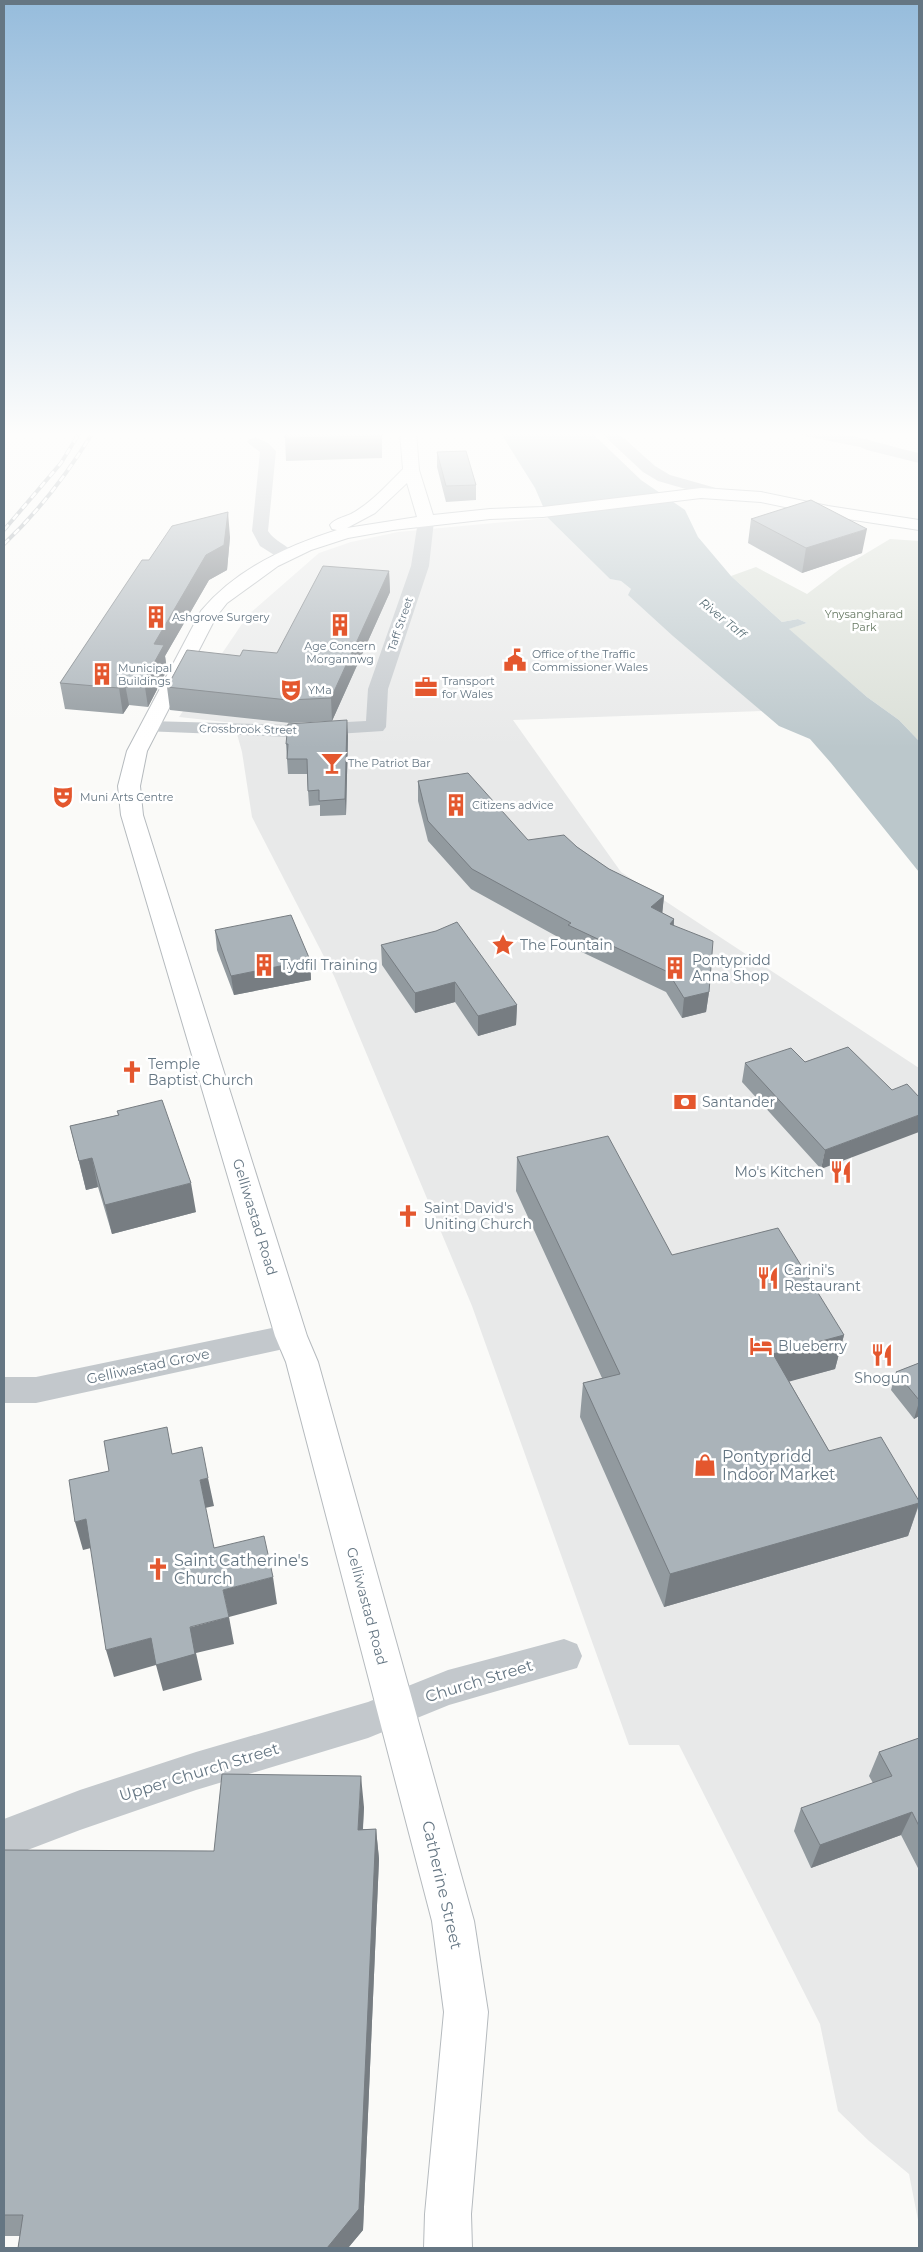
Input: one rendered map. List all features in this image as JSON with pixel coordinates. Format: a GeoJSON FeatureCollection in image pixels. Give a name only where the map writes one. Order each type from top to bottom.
{"type":"FeatureCollection","features":[{"type":"Feature","properties":{"kind":"main road"},"geometry":{"type":"LineString","coordinates":[[285,554],[291,545],[306,537]]}},
{"type":"Feature","properties":{"kind":"main road"},"geometry":{"type":"LineString","coordinates":[[285,554],[333,537]]}},
{"type":"Feature","properties":{"kind":"main road","name":"Gelliwastad Road"},"geometry":{"type":"LineString","coordinates":[[285,554],[221,599],[208,615],[137,750],[129,786],[132,814],[291,1336],[302,1362],[395,1710]]}},
{"type":"Feature","properties":{"kind":"main road","name":"Catherine Street"},"geometry":{"type":"LineString","coordinates":[[395,1710],[453,1922],[466,2012],[442,2237]]}},
{"type":"Feature","properties":{"kind":"street"},"geometry":{"type":"LineString","coordinates":[[263,537],[266,542],[285,554]]}},
{"type":"Feature","properties":{"kind":"street","name":"Taff Street"},"geometry":{"type":"LineString","coordinates":[[376,727],[378,689],[420,566],[424,537]]}},
{"type":"Feature","properties":{"kind":"street","name":"Crossbrook Street"},"geometry":{"type":"LineString","coordinates":[[150,727],[290,731],[376,727]]}},
{"type":"Feature","properties":{"kind":"street","name":"Gelliwastad Grove"},"geometry":{"type":"LineString","coordinates":[[4,1390],[36,1390],[291,1336]]}},
{"type":"Feature","properties":{"kind":"street","name":"Church Street"},"geometry":{"type":"LineString","coordinates":[[395,1710],[468,1681],[564,1656]]}},
{"type":"Feature","properties":{"kind":"street","name":"Upper Church Street"},"geometry":{"type":"LineString","coordinates":[[4,1839],[80,1810],[196,1771],[358,1724],[395,1710]]}},
{"type":"Feature","properties":{"kind":"shaded area"},"geometry":{"type":"Polygon","coordinates":[[[374,537],[567,537],[610,579],[621,581],[631,589],[674,637],[762,711],[513,720],[621,872],[919,1068],[919,2225],[909,2174],[869,2141],[838,2111],[820,2024],[679,1745],[629,1745],[472,1306],[334,976],[252,817],[242,752],[234,723],[179,717],[248,615],[319,553],[351,542],[374,537]]]}},
{"type":"Feature","properties":{"kind":"green space","name":"Ynysangharad Park"},"geometry":{"type":"Polygon","coordinates":[[[890,539],[919,541],[919,741],[899,720],[867,697],[788,629],[807,623],[798,619],[782,622],[731,576],[756,567],[807,594],[840,569],[890,539]]]}},
{"type":"Feature","properties":{"kind":"water","name":"River Taff"},"geometry":{"type":"Polygon","coordinates":[[[567,537],[698,537],[731,576],[782,622],[798,619],[807,623],[789,629],[867,697],[899,720],[919,741],[919,872],[810,739],[779,726],[674,637],[628,595],[631,589],[621,581],[610,579],[567,537]]]}},
{"type":"Feature","properties":{"kind":"building"},"geometry":{"type":"Polygon","coordinates":[[[164,537],[225,537],[224,545],[206,555],[154,644],[164,645],[144,681],[124,679],[119,688],[60,683],[142,560],[149,560],[164,537]]]}},
{"type":"Feature","properties":{"kind":"building"},"geometry":{"type":"Polygon","coordinates":[[[785,537],[841,537],[806,548],[785,537]]]}},
{"type":"Feature","properties":{"kind":"building"},"geometry":{"type":"Polygon","coordinates":[[[323,566],[389,571],[331,698],[288,700],[167,687],[187,650],[240,656],[243,650],[277,653],[323,566]]]}},
{"type":"Feature","properties":{"kind":"building"},"geometry":{"type":"Polygon","coordinates":[[[347,720],[345,799],[319,801],[319,790],[308,791],[307,759],[287,759],[288,724],[347,720]]]}},
{"type":"Feature","properties":{"kind":"building"},"geometry":{"type":"Polygon","coordinates":[[[468,773],[528,840],[564,835],[577,847],[609,869],[664,896],[651,907],[674,919],[670,924],[713,941],[709,992],[684,998],[668,972],[568,925],[571,923],[472,869],[428,821],[418,781],[468,773]]]}},
{"type":"Feature","properties":{"kind":"building"},"geometry":{"type":"Polygon","coordinates":[[[291,915],[310,960],[231,976],[215,930],[291,915]]]}},
{"type":"Feature","properties":{"kind":"building"},"geometry":{"type":"Polygon","coordinates":[[[457,922],[517,1005],[478,1016],[455,982],[415,993],[381,945],[436,931],[457,922]]]}},
{"type":"Feature","properties":{"kind":"building"},"geometry":{"type":"Polygon","coordinates":[[[848,1047],[892,1090],[907,1084],[919,1097],[919,1115],[825,1150],[745,1063],[791,1048],[805,1062],[848,1047]]]}},
{"type":"Feature","properties":{"kind":"building"},"geometry":{"type":"Polygon","coordinates":[[[162,1100],[191,1183],[105,1205],[92,1158],[79,1161],[70,1126],[119,1115],[117,1111],[162,1100]]]}},
{"type":"Feature","properties":{"kind":"building"},"geometry":{"type":"Polygon","coordinates":[[[608,1136],[672,1255],[778,1228],[844,1335],[773,1354],[829,1451],[881,1437],[919,1503],[670,1574],[583,1383],[620,1374],[517,1157],[608,1136]]]}},
{"type":"Feature","properties":{"kind":"building"},"geometry":{"type":"Polygon","coordinates":[[[919,1363],[919,1400],[896,1372],[919,1363]]]}},
{"type":"Feature","properties":{"kind":"building","name":"Saint Catherine's Church"},"geometry":{"type":"Polygon","coordinates":[[[167,1427],[172,1454],[202,1447],[208,1478],[200,1480],[214,1548],[264,1536],[273,1577],[223,1590],[229,1617],[190,1627],[195,1654],[156,1665],[151,1638],[106,1650],[86,1519],[75,1522],[69,1480],[109,1471],[104,1441],[167,1427]]]}},
{"type":"Feature","properties":{"kind":"building"},"geometry":{"type":"Polygon","coordinates":[[[919,1738],[919,1826],[912,1812],[820,1845],[801,1808],[892,1776],[879,1752],[919,1738]]]}},
{"type":"Feature","properties":{"kind":"building"},"geometry":{"type":"Polygon","coordinates":[[[222,1774],[361,1776],[358,1830],[376,1829],[359,2209],[327,2248],[18,2248],[23,2215],[4,2215],[4,1850],[214,1851],[222,1774]]]}},
{"type":"Feature","properties":{"kind":"railway"},"geometry":{"type":"LineString","coordinates":[[4,544],[11,537]]}},
{"type":"Feature","properties":{"kind":"place","name":"Ashgrove Surgery"},"geometry":{"type":"Point","coordinates":[156,617]}},
{"type":"Feature","properties":{"kind":"place","name":"Age Concern Morgannwg"},"geometry":{"type":"Point","coordinates":[340,625]}},
{"type":"Feature","properties":{"kind":"place","name":"Office of the Traffic Commissioner Wales"},"geometry":{"type":"Point","coordinates":[515,660]}},
{"type":"Feature","properties":{"kind":"place","name":"Municipal Buildings"},"geometry":{"type":"Point","coordinates":[102,674]}},
{"type":"Feature","properties":{"kind":"place","name":"Transport for Wales"},"geometry":{"type":"Point","coordinates":[426,687]}},
{"type":"Feature","properties":{"kind":"place","name":"YMa"},"geometry":{"type":"Point","coordinates":[291,690]}},
{"type":"Feature","properties":{"kind":"place","name":"The Patriot Bar"},"geometry":{"type":"Point","coordinates":[332,763]}},
{"type":"Feature","properties":{"kind":"place","name":"Muni Arts Centre"},"geometry":{"type":"Point","coordinates":[63,797]}},
{"type":"Feature","properties":{"kind":"place","name":"Citizens advice"},"geometry":{"type":"Point","coordinates":[456,805]}},
{"type":"Feature","properties":{"kind":"place","name":"The Fountain"},"geometry":{"type":"Point","coordinates":[503,945]}},
{"type":"Feature","properties":{"kind":"place","name":"Tydfil Training"},"geometry":{"type":"Point","coordinates":[264,965]}},
{"type":"Feature","properties":{"kind":"place","name":"Pontypridd Anna Shop"},"geometry":{"type":"Point","coordinates":[675,968]}},
{"type":"Feature","properties":{"kind":"place","name":"Temple Baptist Church"},"geometry":{"type":"Point","coordinates":[132,1072]}},
{"type":"Feature","properties":{"kind":"place","name":"Santander"},"geometry":{"type":"Point","coordinates":[685,1102]}},
{"type":"Feature","properties":{"kind":"place","name":"Mo's Kitchen"},"geometry":{"type":"Point","coordinates":[841,1172]}},
{"type":"Feature","properties":{"kind":"place","name":"Saint David's Uniting Church"},"geometry":{"type":"Point","coordinates":[408,1216]}},
{"type":"Feature","properties":{"kind":"place","name":"Carini's Restaurant"},"geometry":{"type":"Point","coordinates":[768,1278]}},
{"type":"Feature","properties":{"kind":"place","name":"Blueberry"},"geometry":{"type":"Point","coordinates":[761,1346]}},
{"type":"Feature","properties":{"kind":"place","name":"Shogun"},"geometry":{"type":"Point","coordinates":[882,1355]}},
{"type":"Feature","properties":{"kind":"place","name":"Pontypridd Indoor Market"},"geometry":{"type":"Point","coordinates":[705,1465]}},
{"type":"Feature","properties":{"kind":"place","name":"Saint Catherine's Church"},"geometry":{"type":"Point","coordinates":[158,1569]}}]}
